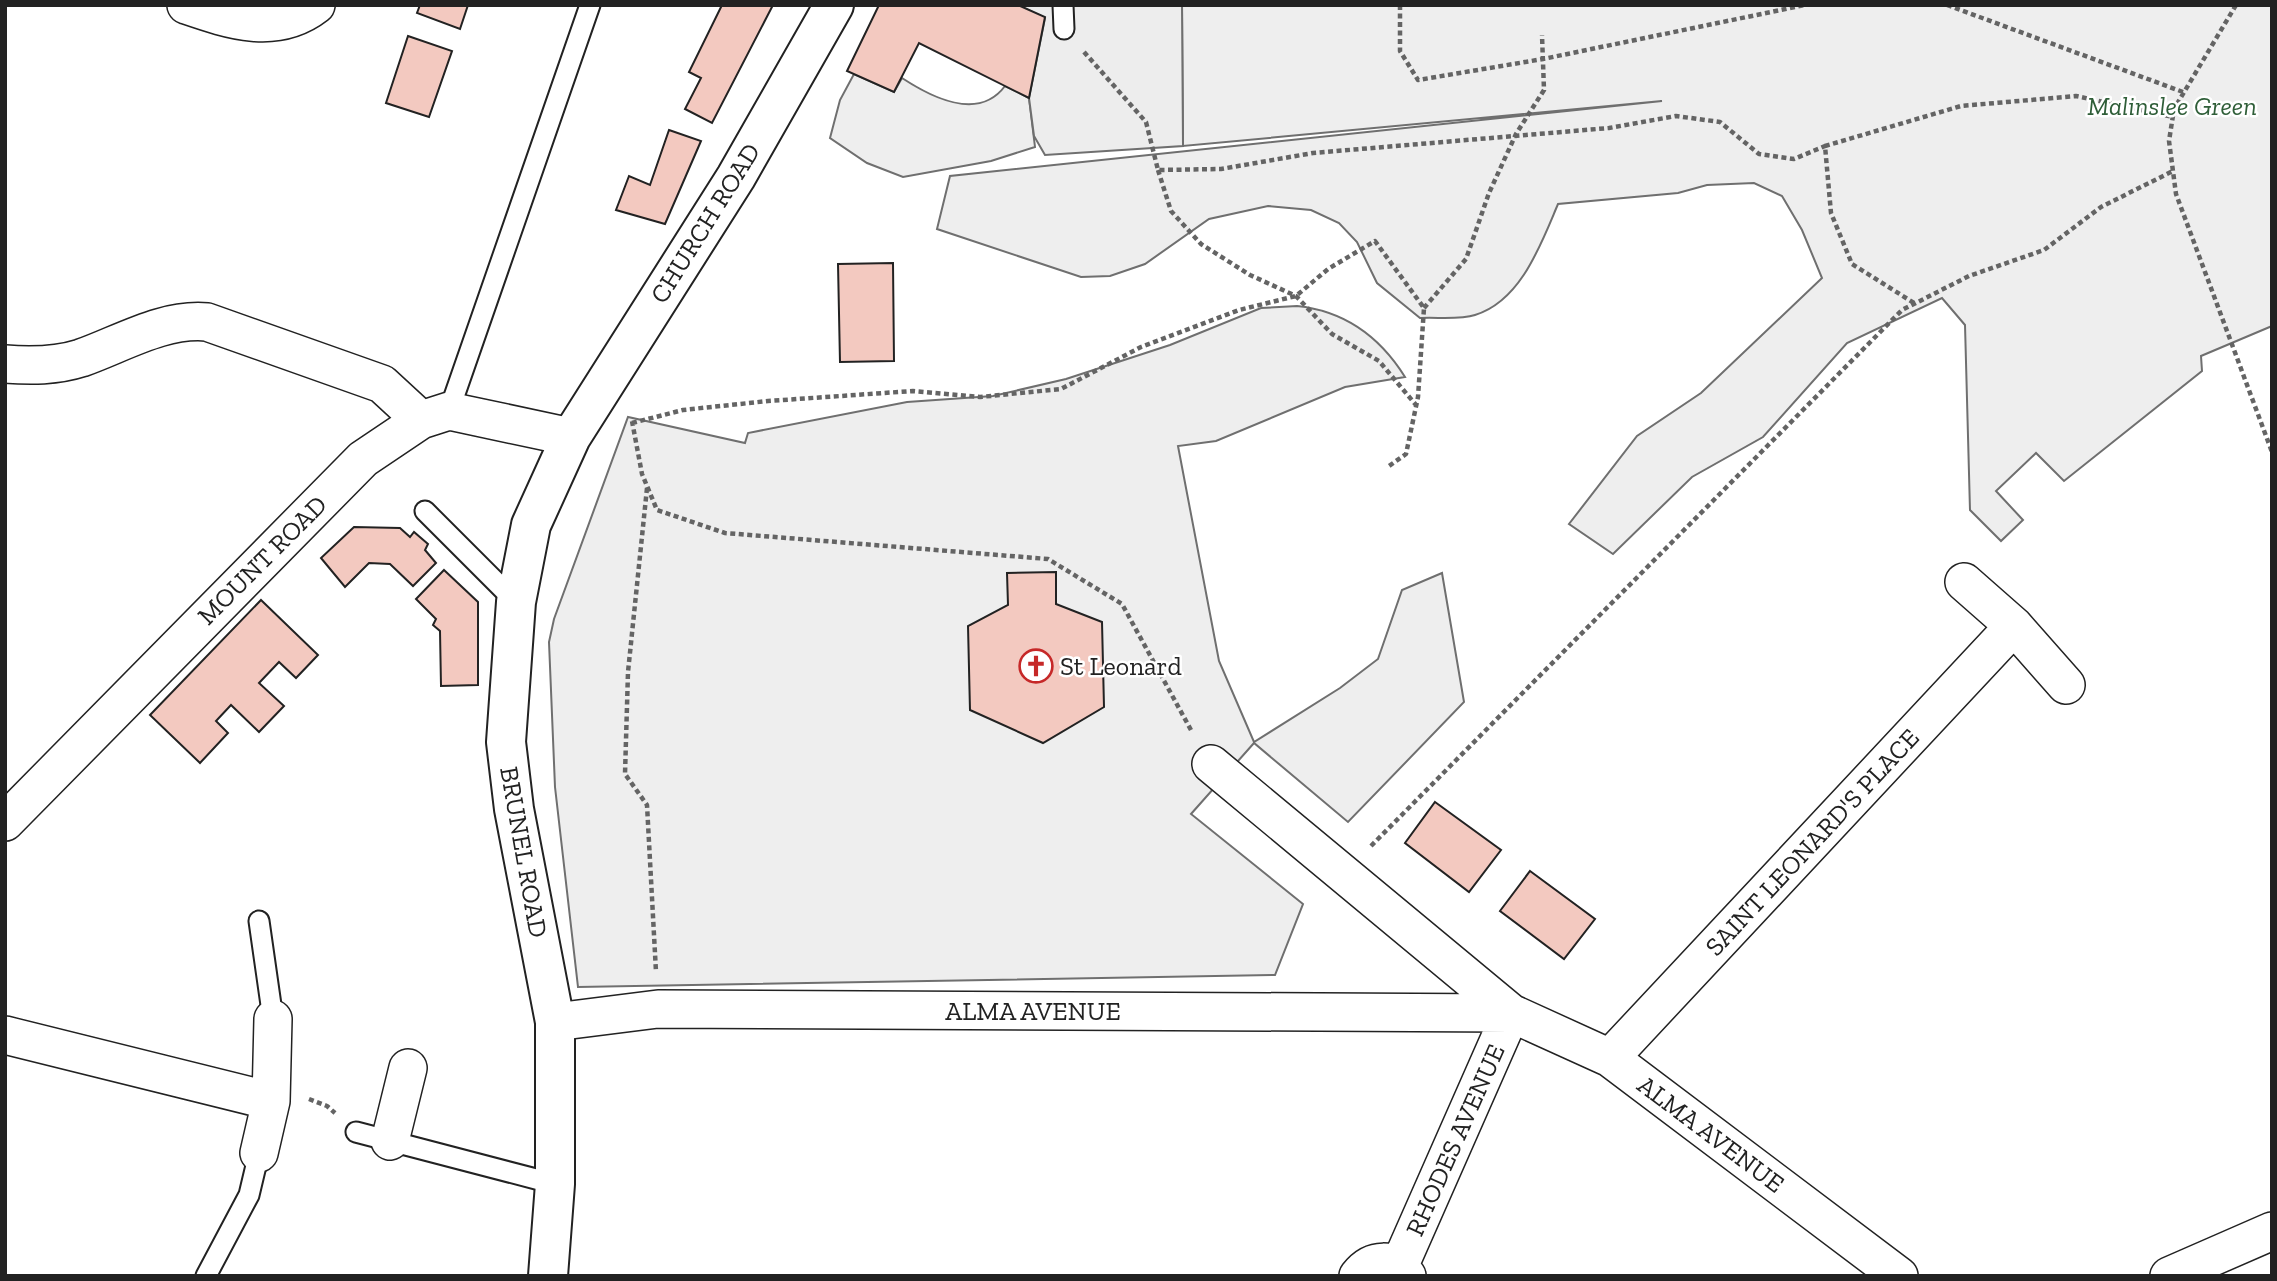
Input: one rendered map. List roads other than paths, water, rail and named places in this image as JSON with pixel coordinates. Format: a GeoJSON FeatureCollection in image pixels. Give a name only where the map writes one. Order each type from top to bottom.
{"type":"FeatureCollection","features":[{"type":"Feature","properties":{"kind":"street"},"geometry":{"type":"LineString","coordinates":[[186,5],[231,19],[276,24],[294,18],[316,5]]}},
{"type":"Feature","properties":{"kind":"street","name":"CHURCH ROAD"},"geometry":{"type":"LineString","coordinates":[[571,437],[736,177],[834,5]]}},
{"type":"Feature","properties":{"kind":"street"},"geometry":{"type":"LineString","coordinates":[[5,364],[62,363],[157,329],[187,322],[207,322],[382,384],[435,416],[571,437]]}},
{"type":"Feature","properties":{"kind":"street","name":"MOUNT ROAD"},"geometry":{"type":"LineString","coordinates":[[5,822],[363,458],[435,416]]}},
{"type":"Feature","properties":{"kind":"street","name":"BRUNEL ROAD"},"geometry":{"type":"LineString","coordinates":[[548,1276],[555,1184],[555,1022],[514,809],[506,742],[516,602],[531,525],[571,437]]}},
{"type":"Feature","properties":{"kind":"street"},"geometry":{"type":"LineString","coordinates":[[1964,582],[2014,626],[2066,685]]}},
{"type":"Feature","properties":{"kind":"street","name":"SAINT LEONARD'S PLACE"},"geometry":{"type":"LineString","coordinates":[[1610,1058],[2014,626]]}},
{"type":"Feature","properties":{"kind":"street","name":"ALMA AVENUE"},"geometry":{"type":"LineString","coordinates":[[1211,764],[1511,1013],[1610,1058],[1899,1276]]}},
{"type":"Feature","properties":{"kind":"street","name":"ALMA AVENUE"},"geometry":{"type":"LineString","coordinates":[[555,1022],[658,1009],[1511,1013]]}},
{"type":"Feature","properties":{"kind":"street","name":"RHODES AVENUE"},"geometry":{"type":"LineString","coordinates":[[1358,1276],[1373,1263],[1381,1261],[1403,1271],[1511,1013]]}},
{"type":"Feature","properties":{"kind":"street"},"geometry":{"type":"LineString","coordinates":[[259,1153],[272,1094],[273,1019]]}},
{"type":"Feature","properties":{"kind":"street"},"geometry":{"type":"LineString","coordinates":[[5,1035],[272,1094]]}},
{"type":"Feature","properties":{"kind":"street"},"geometry":{"type":"LineString","coordinates":[[373,1137],[408,1068]]}},
{"type":"Feature","properties":{"kind":"street"},"geometry":{"type":"LineString","coordinates":[[2169,1276],[2272,1231]]}},
{"type":"Feature","properties":{"kind":"lane"},"geometry":{"type":"LineString","coordinates":[[435,416],[590,5]]}},
{"type":"Feature","properties":{"kind":"lane"},"geometry":{"type":"LineString","coordinates":[[1063,5],[1064,29]]}},
{"type":"Feature","properties":{"kind":"lane"},"geometry":{"type":"LineString","coordinates":[[425,511],[516,602]]}},
{"type":"Feature","properties":{"kind":"lane"},"geometry":{"type":"LineString","coordinates":[[260,921],[273,1019]]}},
{"type":"Feature","properties":{"kind":"lane"},"geometry":{"type":"LineString","coordinates":[[373,1137],[555,1184]]}},
{"type":"Feature","properties":{"kind":"lane"},"geometry":{"type":"LineString","coordinates":[[206,1276],[249,1195],[259,1153]]}},
{"type":"Feature","properties":{"kind":"place","name":"St Leonard"},"geometry":{"type":"Point","coordinates":[1036,666]}},
{"type":"Feature","properties":{"kind":"park label","name":"Malinslee Green"},"geometry":{"type":"Point","coordinates":[2172,106]}}]}
